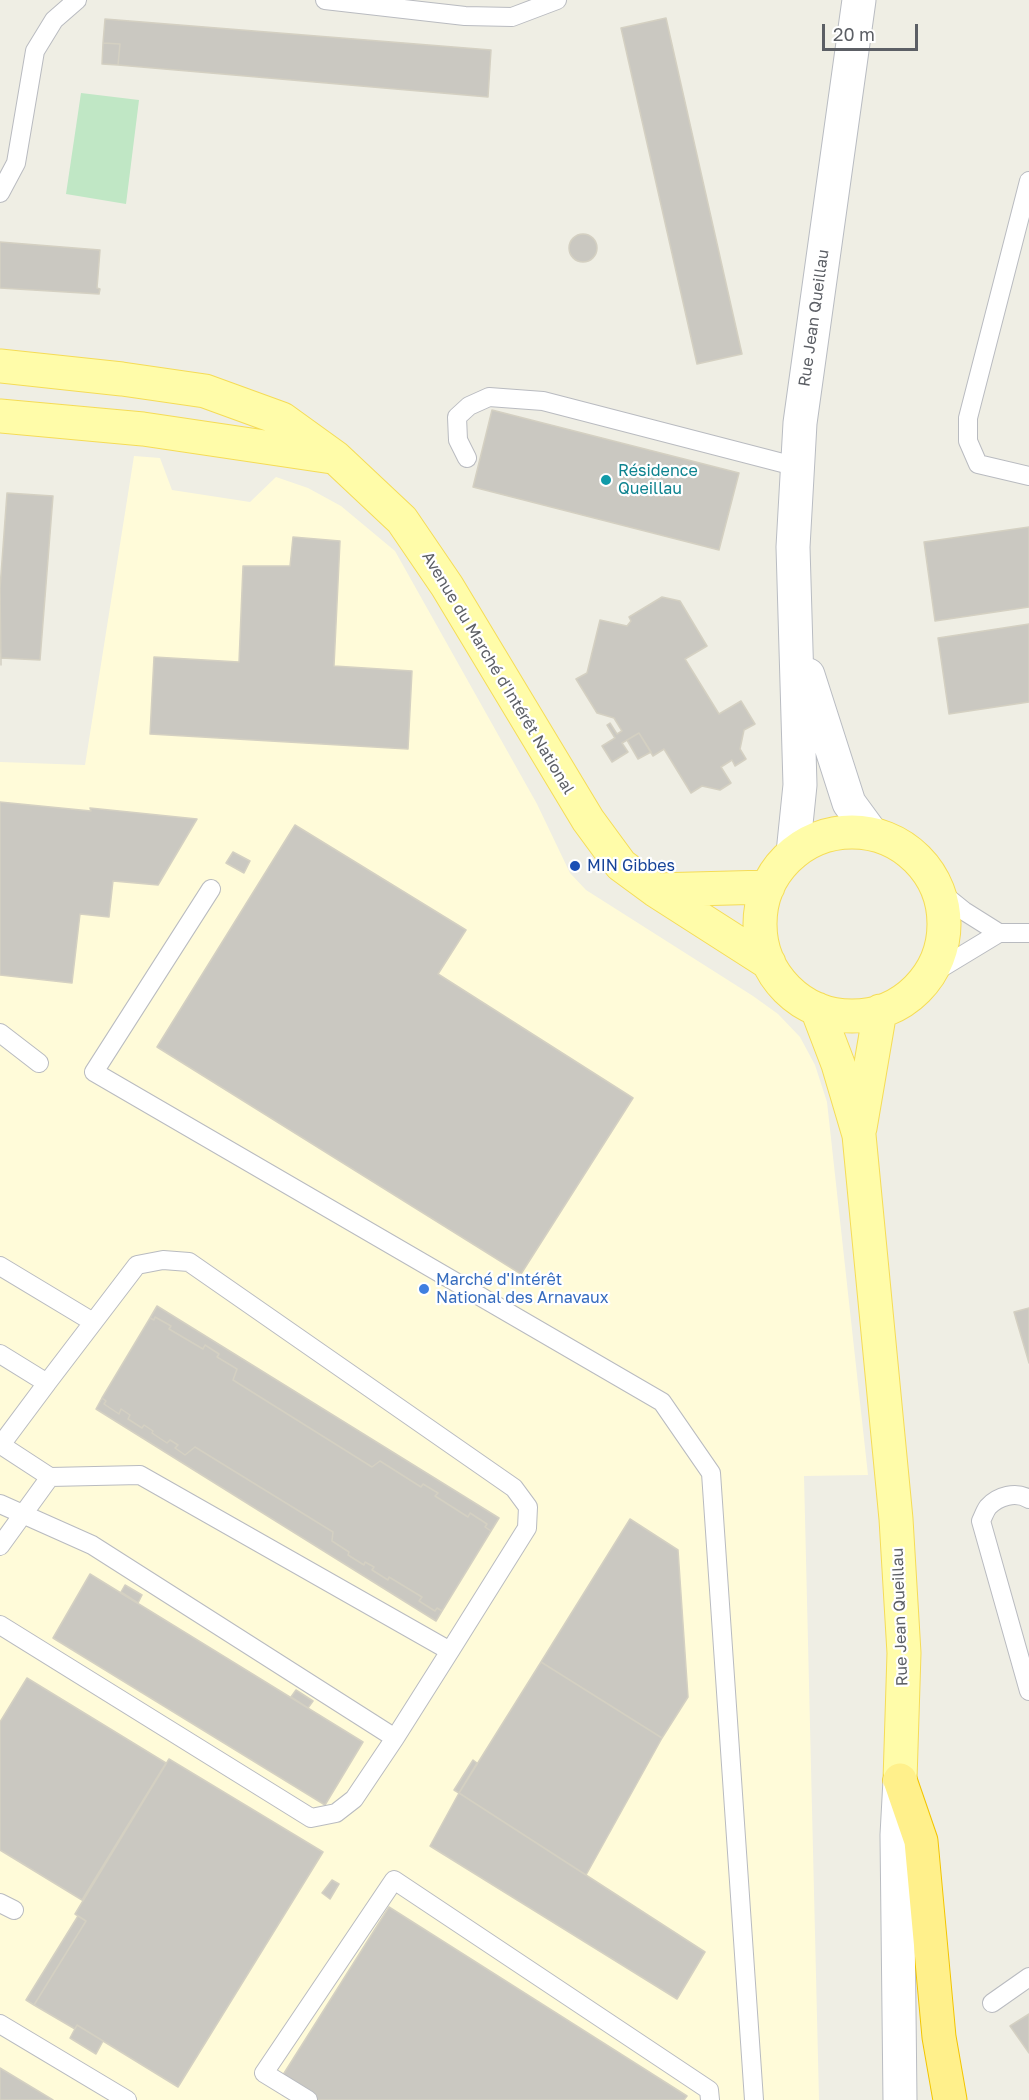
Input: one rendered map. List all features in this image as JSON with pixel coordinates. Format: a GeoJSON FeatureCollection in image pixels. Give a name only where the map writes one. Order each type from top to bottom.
{"type":"FeatureCollection","features":[{"type":"Feature","properties":{"kind":"highway"},"geometry":{"type":"LineString","coordinates":[[900,1780],[921,1841],[939,2037],[950,2100]]}},
{"type":"Feature","properties":{"kind":"main road","name":"Rue Jean Queillau"},"geometry":{"type":"LineString","coordinates":[[793,853],[800,785],[793,547],[800,423],[852,2]]}},
{"type":"Feature","properties":{"kind":"main road","name":"Avenue du Marché d'Intérêt National"},"geometry":{"type":"LineString","coordinates":[[0,366],[122,379],[205,391],[282,419],[336,458],[402,520],[447,586],[588,820],[621,865],[655,890],[769,963]]}},
{"type":"Feature","properties":{"kind":"main road"},"geometry":{"type":"LineString","coordinates":[[0,416],[143,429],[336,458]]}},
{"type":"Feature","properties":{"kind":"main road","name":"Rue Jean Queillau"},"geometry":{"type":"LineString","coordinates":[[797,639],[849,803],[871,833]]}},
{"type":"Feature","properties":{"kind":"main road"},"geometry":{"type":"LineString","coordinates":[[838,833],[871,833],[896,843],[918,859],[930,874],[943,907],[944,934],[937,961],[928,976],[907,998],[880,1011],[848,1016],[817,1009],[802,1001],[789,990],[769,963],[762,945],[760,925],[762,906],[768,887],[779,868],[793,853],[807,844],[838,833]]}},
{"type":"Feature","properties":{"kind":"main road"},"geometry":{"type":"LineString","coordinates":[[655,890],[768,887]]}},
{"type":"Feature","properties":{"kind":"main road","name":"Rue Jean Queillau"},"geometry":{"type":"LineString","coordinates":[[817,1009],[838,1064],[859,1135],[896,1519],[904,1653],[897,1835],[900,2100]]}},
{"type":"Feature","properties":{"kind":"main road","name":"Rue Jean Queillau"},"geometry":{"type":"LineString","coordinates":[[859,1135],[880,1011]]}},
{"type":"Feature","properties":{"kind":"lane"},"geometry":{"type":"LineString","coordinates":[[0,193],[15,163],[35,51],[54,20],[77,0]]}},
{"type":"Feature","properties":{"kind":"lane"},"geometry":{"type":"LineString","coordinates":[[325,0],[465,16],[512,17],[557,0]]}},
{"type":"Feature","properties":{"kind":"lane"},"geometry":{"type":"LineString","coordinates":[[1029,182],[968,418],[968,441],[978,464],[1029,476]]}},
{"type":"Feature","properties":{"kind":"lane"},"geometry":{"type":"LineString","coordinates":[[467,458],[458,440],[457,417],[469,406],[489,397],[543,401],[798,466]]}},
{"type":"Feature","properties":{"kind":"lane"},"geometry":{"type":"LineString","coordinates":[[211,889],[94,1072],[662,1402],[711,1473],[754,2100]]}},
{"type":"Feature","properties":{"kind":"lane"},"geometry":{"type":"LineString","coordinates":[[938,890],[964,911],[999,933]]}},
{"type":"Feature","properties":{"kind":"lane"},"geometry":{"type":"LineString","coordinates":[[928,976],[999,933],[1029,933]]}},
{"type":"Feature","properties":{"kind":"lane"},"geometry":{"type":"LineString","coordinates":[[0,1033],[39,1063]]}},
{"type":"Feature","properties":{"kind":"lane"},"geometry":{"type":"LineString","coordinates":[[0,1625],[311,1818],[336,1813],[354,1799],[395,1738],[450,1651],[527,1528],[528,1508],[514,1488],[189,1262],[163,1260],[137,1265],[0,1446],[50,1477],[140,1475],[450,1651]]}},
{"type":"Feature","properties":{"kind":"lane"},"geometry":{"type":"LineString","coordinates":[[0,1266],[93,1322]]}},
{"type":"Feature","properties":{"kind":"lane"},"geometry":{"type":"LineString","coordinates":[[0,1354],[47,1383]]}},
{"type":"Feature","properties":{"kind":"lane"},"geometry":{"type":"LineString","coordinates":[[0,1546],[50,1477]]}},
{"type":"Feature","properties":{"kind":"lane"},"geometry":{"type":"LineString","coordinates":[[1029,1499],[1012,1494],[1000,1498],[988,1507],[981,1521],[1029,1691]]}},
{"type":"Feature","properties":{"kind":"lane"},"geometry":{"type":"LineString","coordinates":[[0,1504],[92,1545],[395,1738]]}},
{"type":"Feature","properties":{"kind":"lane"},"geometry":{"type":"LineString","coordinates":[[308,2100],[264,2073],[394,1880],[709,2090],[710,2100]]}},
{"type":"Feature","properties":{"kind":"lane"},"geometry":{"type":"LineString","coordinates":[[992,2003],[1029,1977]]}},
{"type":"Feature","properties":{"kind":"lane"},"geometry":{"type":"LineString","coordinates":[[0,2024],[127,2100]]}},
{"type":"Feature","properties":{"kind":"shaded area","name":"Marché d'Intérêt National des Arnavaux"},"geometry":{"type":"Polygon","coordinates":[[[134,456],[160,458],[172,490],[250,502],[276,477],[308,488],[341,506],[395,551],[537,804],[570,873],[586,890],[778,1014],[800,1037],[815,1065],[827,1102],[868,1475],[804,1476],[819,2100],[0,2100],[0,762],[85,765],[134,456]]]}},
{"type":"Feature","properties":{"kind":"green space"},"geometry":{"type":"Polygon","coordinates":[[[81,93],[139,100],[126,204],[66,194],[81,93]]]}},
{"type":"Feature","properties":{"kind":"building"},"geometry":{"type":"Polygon","coordinates":[[[666,18],[742,354],[697,364],[621,28],[666,18]]]}},
{"type":"Feature","properties":{"kind":"building"},"geometry":{"type":"Polygon","coordinates":[[[105,19],[491,50],[488,97],[118,65],[120,44],[103,43],[105,19]]]}},
{"type":"Feature","properties":{"kind":"building"},"geometry":{"type":"Polygon","coordinates":[[[103,43],[120,44],[118,65],[102,64],[103,43]]]}},
{"type":"Feature","properties":{"kind":"building"},"geometry":{"type":"Polygon","coordinates":[[[583,234],[593,238],[597,248],[593,258],[583,262],[573,258],[569,248],[573,238],[583,234]]]}},
{"type":"Feature","properties":{"kind":"building"},"geometry":{"type":"Polygon","coordinates":[[[0,242],[100,250],[97,288],[100,289],[99,294],[0,288],[0,242]]]}},
{"type":"Feature","properties":{"kind":"building","name":"Résidence Queillau"},"geometry":{"type":"Polygon","coordinates":[[[492,410],[739,473],[719,550],[473,487],[492,410]]]}},
{"type":"Feature","properties":{"kind":"building"},"geometry":{"type":"Polygon","coordinates":[[[7,493],[53,496],[40,660],[1,658],[1,665],[0,588],[7,493]]]}},
{"type":"Feature","properties":{"kind":"building"},"geometry":{"type":"Polygon","coordinates":[[[1029,527],[1029,607],[935,621],[924,542],[1029,527]]]}},
{"type":"Feature","properties":{"kind":"building"},"geometry":{"type":"Polygon","coordinates":[[[293,537],[340,541],[334,666],[412,671],[408,749],[150,734],[154,657],[239,662],[243,566],[290,566],[293,537]]]}},
{"type":"Feature","properties":{"kind":"building"},"geometry":{"type":"Polygon","coordinates":[[[662,597],[680,601],[707,646],[685,659],[719,714],[741,701],[755,724],[744,730],[740,749],[746,759],[735,766],[732,760],[721,767],[731,783],[720,790],[702,786],[691,793],[664,749],[653,756],[639,733],[622,743],[628,752],[612,762],[602,746],[615,738],[607,725],[610,723],[617,734],[622,731],[614,718],[597,713],[576,679],[587,673],[600,620],[627,626],[631,621],[629,617],[662,597]]]}},
{"type":"Feature","properties":{"kind":"building"},"geometry":{"type":"Polygon","coordinates":[[[1029,624],[1029,702],[949,714],[938,638],[1029,624]]]}},
{"type":"Feature","properties":{"kind":"building"},"geometry":{"type":"Polygon","coordinates":[[[639,733],[651,752],[638,759],[627,740],[639,733]]]}},
{"type":"Feature","properties":{"kind":"building"},"geometry":{"type":"Polygon","coordinates":[[[0,802],[197,819],[158,885],[113,881],[109,917],[80,914],[72,983],[0,975],[0,802]]]}},
{"type":"Feature","properties":{"kind":"building"},"geometry":{"type":"Polygon","coordinates":[[[295,825],[466,930],[438,974],[633,1098],[521,1274],[157,1047],[295,825]]]}},
{"type":"Feature","properties":{"kind":"building"},"geometry":{"type":"Polygon","coordinates":[[[233,852],[250,861],[244,873],[226,863],[233,852]]]}},
{"type":"Feature","properties":{"kind":"building"},"geometry":{"type":"Polygon","coordinates":[[[157,1306],[499,1518],[491,1531],[485,1527],[487,1524],[470,1513],[468,1517],[435,1496],[438,1493],[423,1484],[421,1487],[380,1461],[372,1467],[233,1380],[237,1369],[217,1357],[219,1354],[205,1345],[203,1349],[169,1329],[171,1326],[155,1317],[154,1320],[150,1318],[157,1306]]]}},
{"type":"Feature","properties":{"kind":"building"},"geometry":{"type":"Polygon","coordinates":[[[1029,1308],[1029,1363],[1014,1312],[1029,1308]]]}},
{"type":"Feature","properties":{"kind":"building"},"geometry":{"type":"Polygon","coordinates":[[[155,1317],[171,1326],[169,1329],[203,1349],[205,1345],[219,1354],[217,1357],[237,1369],[233,1380],[372,1467],[380,1461],[421,1487],[423,1484],[438,1493],[435,1496],[468,1517],[470,1513],[487,1524],[485,1527],[491,1531],[442,1611],[437,1608],[435,1611],[419,1601],[422,1597],[389,1577],[388,1580],[372,1570],[374,1567],[365,1562],[364,1565],[348,1555],[349,1552],[332,1541],[333,1532],[195,1447],[185,1455],[175,1448],[178,1445],[170,1440],[167,1443],[144,1425],[142,1428],[128,1419],[130,1415],[121,1409],[119,1414],[104,1404],[106,1401],[102,1398],[150,1318],[154,1320],[155,1317]]]}},
{"type":"Feature","properties":{"kind":"building"},"geometry":{"type":"Polygon","coordinates":[[[102,1398],[106,1401],[104,1404],[119,1414],[121,1409],[130,1415],[128,1419],[142,1428],[144,1425],[167,1443],[170,1440],[178,1445],[175,1448],[185,1455],[195,1447],[333,1532],[332,1541],[349,1552],[348,1555],[364,1565],[365,1562],[374,1567],[372,1570],[388,1580],[389,1577],[422,1597],[419,1601],[435,1611],[437,1608],[442,1611],[436,1621],[96,1409],[102,1398]]]}},
{"type":"Feature","properties":{"kind":"building"},"geometry":{"type":"Polygon","coordinates":[[[630,1519],[678,1550],[688,1697],[662,1738],[541,1662],[630,1519]]]}},
{"type":"Feature","properties":{"kind":"building"},"geometry":{"type":"Polygon","coordinates":[[[90,1574],[363,1742],[325,1805],[53,1638],[90,1574]]]}},
{"type":"Feature","properties":{"kind":"building"},"geometry":{"type":"Polygon","coordinates":[[[125,1585],[142,1595],[138,1603],[121,1592],[125,1585]]]}},
{"type":"Feature","properties":{"kind":"building"},"geometry":{"type":"Polygon","coordinates":[[[541,1662],[662,1738],[586,1875],[459,1793],[541,1662]]]}},
{"type":"Feature","properties":{"kind":"building"},"geometry":{"type":"Polygon","coordinates":[[[27,1678],[166,1763],[82,1900],[0,1850],[0,1722],[27,1678]]]}},
{"type":"Feature","properties":{"kind":"building"},"geometry":{"type":"Polygon","coordinates":[[[296,1690],[313,1701],[308,1708],[291,1697],[296,1690]]]}},
{"type":"Feature","properties":{"kind":"building"},"geometry":{"type":"Polygon","coordinates":[[[169,1759],[323,1852],[178,2087],[77,2025],[75,2029],[34,2005],[86,1921],[75,1914],[169,1759]]]}},
{"type":"Feature","properties":{"kind":"building"},"geometry":{"type":"Polygon","coordinates":[[[473,1760],[477,1763],[459,1793],[454,1790],[473,1760]]]}},
{"type":"Feature","properties":{"kind":"building"},"geometry":{"type":"Polygon","coordinates":[[[459,1793],[705,1952],[677,1999],[430,1846],[459,1793]]]}},
{"type":"Feature","properties":{"kind":"building"},"geometry":{"type":"Polygon","coordinates":[[[332,1880],[339,1884],[330,1899],[322,1893],[332,1880]]]}},
{"type":"Feature","properties":{"kind":"building"},"geometry":{"type":"Polygon","coordinates":[[[389,1907],[687,2096],[684,2100],[316,2100],[281,2078],[389,1907]]]}},
{"type":"Feature","properties":{"kind":"building"},"geometry":{"type":"Polygon","coordinates":[[[78,1916],[86,1921],[34,2005],[26,2000],[78,1916]]]}},
{"type":"Feature","properties":{"kind":"building"},"geometry":{"type":"Polygon","coordinates":[[[1029,2014],[1029,2053],[1010,2026],[1029,2014]]]}},
{"type":"Feature","properties":{"kind":"building"},"geometry":{"type":"Polygon","coordinates":[[[77,2025],[103,2041],[96,2054],[70,2038],[77,2025]]]}},
{"type":"Feature","properties":{"kind":"building"},"geometry":{"type":"Polygon","coordinates":[[[0,2068],[53,2100],[0,2100],[0,2068]]]}},
{"type":"Feature","properties":{"kind":"place","name":"Résidence Queillau"},"geometry":{"type":"Point","coordinates":[606,480]}},
{"type":"Feature","properties":{"kind":"place","name":"MIN Gibbes"},"geometry":{"type":"Point","coordinates":[575,866]}},
{"type":"Feature","properties":{"kind":"place","name":"Marché d'Intérêt National des Arnavaux"},"geometry":{"type":"Point","coordinates":[424,1289]}}]}
